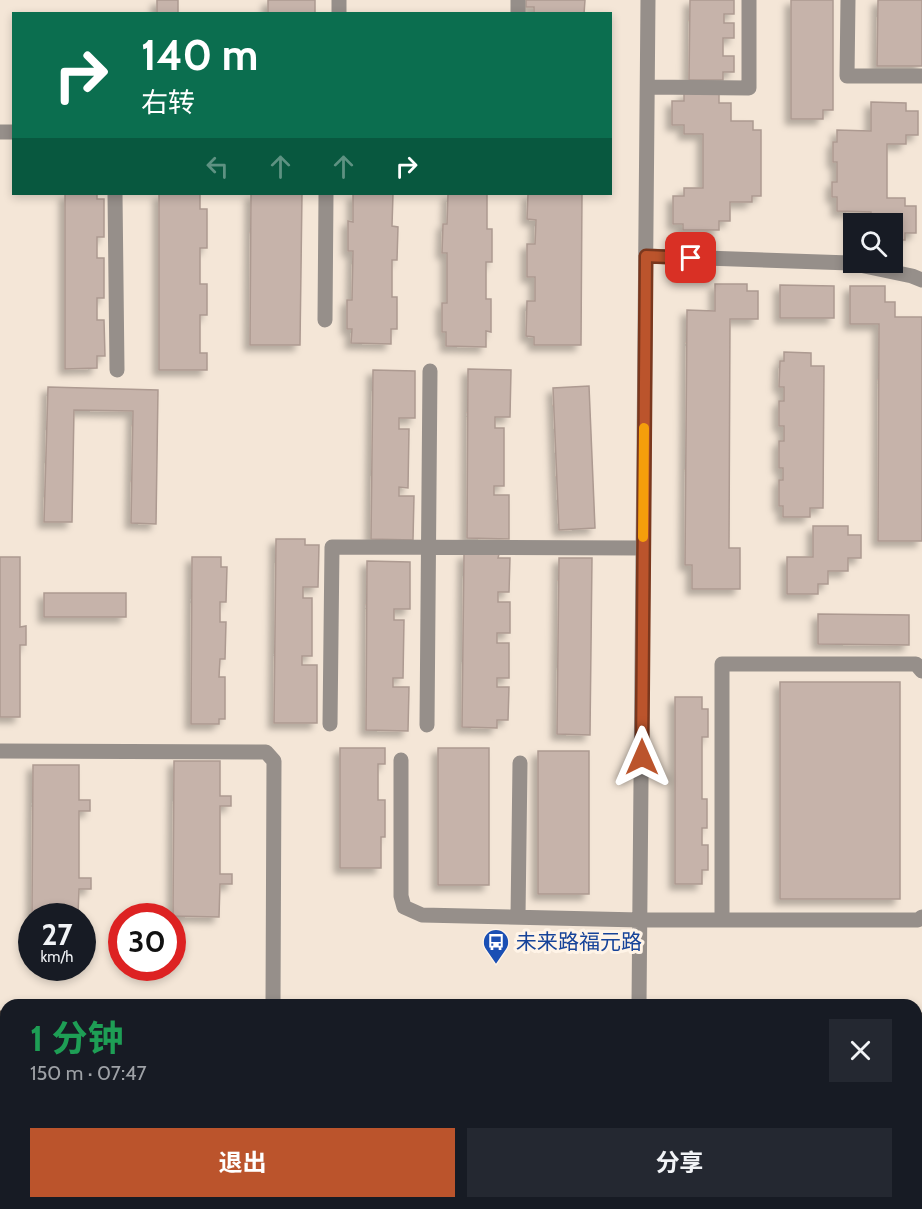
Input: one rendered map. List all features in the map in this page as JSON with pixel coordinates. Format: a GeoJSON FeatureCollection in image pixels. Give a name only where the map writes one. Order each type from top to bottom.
{"type":"FeatureCollection","features":[{"type":"Feature","properties":{"kind":"street"},"geometry":{"type":"LineString","coordinates":[[639,999],[648,0]]}},
{"type":"Feature","properties":{"kind":"street"},"geometry":{"type":"LineString","coordinates":[[648,87],[749,88],[749,0]]}},
{"type":"Feature","properties":{"kind":"street"},"geometry":{"type":"LineString","coordinates":[[848,0],[847,76],[922,76]]}},
{"type":"Feature","properties":{"kind":"street"},"geometry":{"type":"LineString","coordinates":[[115,195],[117,370]]}},
{"type":"Feature","properties":{"kind":"street"},"geometry":{"type":"LineString","coordinates":[[325,320],[326,195]]}},
{"type":"Feature","properties":{"kind":"street"},"geometry":{"type":"LineString","coordinates":[[646,256],[850,263],[922,280]]}},
{"type":"Feature","properties":{"kind":"street"},"geometry":{"type":"LineString","coordinates":[[427,724],[430,371]]}},
{"type":"Feature","properties":{"kind":"street"},"geometry":{"type":"LineString","coordinates":[[330,724],[332,547],[643,548]]}},
{"type":"Feature","properties":{"kind":"street"},"geometry":{"type":"LineString","coordinates":[[722,920],[722,664],[916,664],[922,671]]}},
{"type":"Feature","properties":{"kind":"street"},"geometry":{"type":"LineString","coordinates":[[0,751],[266,752],[274,761],[273,999]]}},
{"type":"Feature","properties":{"kind":"street"},"geometry":{"type":"LineString","coordinates":[[401,760],[401,896],[405,907],[422,915],[640,920],[918,920],[922,916]]}},
{"type":"Feature","properties":{"kind":"street"},"geometry":{"type":"LineString","coordinates":[[518,917],[520,762]]}},
{"type":"Feature","properties":{"kind":"building"},"geometry":{"type":"Polygon","coordinates":[[[157,0],[178,0],[178,12],[157,12],[157,0]]]}},
{"type":"Feature","properties":{"kind":"building"},"geometry":{"type":"Polygon","coordinates":[[[268,0],[315,0],[315,12],[268,12],[268,0]]]}},
{"type":"Feature","properties":{"kind":"building"},"geometry":{"type":"Polygon","coordinates":[[[526,0],[585,0],[584,12],[534,12],[534,7],[526,7],[526,0]]]}},
{"type":"Feature","properties":{"kind":"building"},"geometry":{"type":"Polygon","coordinates":[[[690,0],[734,0],[734,14],[724,14],[724,23],[734,23],[734,38],[723,38],[723,56],[734,56],[734,72],[723,72],[723,80],[689,80],[690,0]]]}},
{"type":"Feature","properties":{"kind":"building"},"geometry":{"type":"Polygon","coordinates":[[[791,0],[833,0],[833,110],[823,110],[823,119],[791,119],[791,0]]]}},
{"type":"Feature","properties":{"kind":"building"},"geometry":{"type":"Polygon","coordinates":[[[878,0],[922,0],[922,66],[877,66],[878,0]]]}},
{"type":"Feature","properties":{"kind":"building"},"geometry":{"type":"Polygon","coordinates":[[[684,93],[719,93],[719,103],[731,103],[731,121],[753,121],[753,130],[761,130],[761,196],[752,196],[752,202],[730,202],[730,221],[719,221],[719,230],[683,230],[683,224],[673,224],[673,196],[684,196],[684,188],[703,188],[703,134],[684,134],[684,125],[672,125],[672,101],[684,101],[684,93]]]}},
{"type":"Feature","properties":{"kind":"building"},"geometry":{"type":"Polygon","coordinates":[[[871,102],[906,103],[906,111],[918,111],[918,135],[906,135],[906,144],[887,144],[887,198],[905,198],[905,206],[916,206],[916,233],[905,233],[905,240],[903,240],[903,213],[837,211],[837,197],[832,197],[832,182],[837,182],[837,162],[833,162],[833,142],[837,142],[837,130],[871,131],[871,102]]]}},
{"type":"Feature","properties":{"kind":"building"},"geometry":{"type":"Polygon","coordinates":[[[65,195],[97,195],[97,199],[104,199],[104,237],[97,237],[97,258],[104,258],[104,298],[97,298],[97,320],[104,320],[105,356],[97,356],[97,368],[65,369],[65,195]]]}},
{"type":"Feature","properties":{"kind":"building"},"geometry":{"type":"Polygon","coordinates":[[[159,195],[200,195],[200,209],[207,209],[207,248],[200,248],[200,284],[207,284],[207,315],[200,315],[200,353],[207,353],[207,370],[159,370],[159,195]]]}},
{"type":"Feature","properties":{"kind":"building"},"geometry":{"type":"Polygon","coordinates":[[[251,195],[302,195],[300,345],[250,345],[251,195]]]}},
{"type":"Feature","properties":{"kind":"building"},"geometry":{"type":"Polygon","coordinates":[[[353,195],[393,195],[392,226],[398,227],[397,260],[392,260],[392,297],[397,297],[397,329],[391,329],[391,344],[351,343],[352,329],[347,329],[347,300],[352,300],[353,251],[348,251],[348,221],[353,222],[353,195]]]}},
{"type":"Feature","properties":{"kind":"building"},"geometry":{"type":"Polygon","coordinates":[[[448,195],[487,195],[487,229],[492,229],[492,262],[486,262],[486,299],[491,299],[491,332],[486,331],[486,347],[446,346],[446,332],[442,332],[442,303],[447,303],[447,253],[442,253],[443,224],[447,224],[448,195]]]}},
{"type":"Feature","properties":{"kind":"building"},"geometry":{"type":"Polygon","coordinates":[[[528,195],[582,195],[581,345],[534,345],[534,337],[526,336],[527,301],[535,301],[535,277],[527,277],[527,244],[535,244],[536,220],[527,219],[528,195]]]}},
{"type":"Feature","properties":{"kind":"building"},"geometry":{"type":"Polygon","coordinates":[[[715,284],[747,284],[747,291],[758,291],[758,319],[730,319],[729,548],[740,548],[740,589],[692,589],[692,565],[685,565],[687,310],[715,311],[715,284]]]}},
{"type":"Feature","properties":{"kind":"building"},"geometry":{"type":"Polygon","coordinates":[[[780,285],[834,286],[834,318],[780,318],[780,285]]]}},
{"type":"Feature","properties":{"kind":"building"},"geometry":{"type":"Polygon","coordinates":[[[850,286],[885,286],[885,302],[895,302],[895,317],[922,317],[922,541],[878,541],[879,324],[850,324],[850,286]]]}},
{"type":"Feature","properties":{"kind":"building"},"geometry":{"type":"Polygon","coordinates":[[[784,352],[811,353],[811,366],[824,366],[823,508],[810,508],[810,517],[783,517],[783,506],[779,506],[779,480],[783,480],[783,468],[779,468],[779,441],[784,441],[784,426],[779,426],[779,401],[784,401],[784,387],[779,387],[780,361],[784,361],[784,352]]]}},
{"type":"Feature","properties":{"kind":"building"},"geometry":{"type":"Polygon","coordinates":[[[468,369],[511,370],[510,417],[495,417],[495,428],[504,428],[504,486],[494,486],[494,495],[509,495],[509,539],[467,538],[468,369]]]}},
{"type":"Feature","properties":{"kind":"building"},"geometry":{"type":"Polygon","coordinates":[[[373,370],[415,371],[415,418],[399,418],[399,429],[409,429],[408,488],[399,487],[399,496],[414,496],[413,540],[371,539],[373,370]]]}},
{"type":"Feature","properties":{"kind":"building"},"geometry":{"type":"Polygon","coordinates":[[[589,386],[595,528],[559,530],[553,388],[589,386]]]}},
{"type":"Feature","properties":{"kind":"building"},"geometry":{"type":"Polygon","coordinates":[[[48,387],[158,390],[156,524],[131,523],[133,411],[74,410],[72,522],[44,522],[48,387]]]}},
{"type":"Feature","properties":{"kind":"building"},"geometry":{"type":"Polygon","coordinates":[[[813,526],[848,526],[848,535],[861,535],[861,558],[848,558],[848,571],[828,571],[828,584],[818,584],[818,594],[787,594],[787,557],[813,557],[813,526]]]}},
{"type":"Feature","properties":{"kind":"building"},"geometry":{"type":"Polygon","coordinates":[[[276,539],[305,539],[305,545],[319,545],[318,587],[303,587],[303,598],[312,598],[312,656],[302,656],[302,665],[317,665],[317,723],[274,723],[276,539]]]}},
{"type":"Feature","properties":{"kind":"building"},"geometry":{"type":"Polygon","coordinates":[[[464,554],[499,554],[498,558],[510,558],[509,592],[498,592],[498,602],[510,602],[510,633],[497,633],[497,643],[509,643],[509,678],[497,678],[497,687],[509,687],[508,720],[497,720],[497,728],[462,727],[464,554]]]}},
{"type":"Feature","properties":{"kind":"building"},"geometry":{"type":"Polygon","coordinates":[[[0,557],[20,557],[20,627],[26,626],[26,645],[20,645],[20,717],[0,717],[0,557]]]}},
{"type":"Feature","properties":{"kind":"building"},"geometry":{"type":"Polygon","coordinates":[[[192,557],[221,557],[221,567],[227,567],[226,602],[220,602],[220,622],[226,622],[225,659],[220,659],[219,677],[225,677],[225,719],[219,719],[219,724],[191,724],[192,557]]]}},
{"type":"Feature","properties":{"kind":"building"},"geometry":{"type":"Polygon","coordinates":[[[559,558],[592,558],[590,735],[557,734],[559,558]]]}},
{"type":"Feature","properties":{"kind":"building"},"geometry":{"type":"Polygon","coordinates":[[[367,561],[410,562],[410,609],[394,609],[394,620],[404,620],[403,678],[393,678],[393,687],[409,687],[408,731],[366,730],[367,561]]]}},
{"type":"Feature","properties":{"kind":"building"},"geometry":{"type":"Polygon","coordinates":[[[44,593],[126,593],[126,617],[44,617],[44,593]]]}},
{"type":"Feature","properties":{"kind":"building"},"geometry":{"type":"Polygon","coordinates":[[[818,614],[909,615],[909,645],[818,644],[818,614]]]}},
{"type":"Feature","properties":{"kind":"building"},"geometry":{"type":"Polygon","coordinates":[[[780,682],[900,682],[900,899],[780,899],[780,682]]]}},
{"type":"Feature","properties":{"kind":"building"},"geometry":{"type":"Polygon","coordinates":[[[675,697],[702,697],[702,709],[708,709],[708,737],[702,737],[702,799],[707,799],[707,828],[702,828],[702,845],[708,845],[708,870],[702,870],[702,884],[675,884],[675,697]]]}},
{"type":"Feature","properties":{"kind":"building"},"geometry":{"type":"Polygon","coordinates":[[[340,748],[385,748],[385,764],[378,764],[378,800],[385,800],[385,837],[381,837],[381,868],[340,868],[340,748]]]}},
{"type":"Feature","properties":{"kind":"building"},"geometry":{"type":"Polygon","coordinates":[[[438,748],[489,748],[489,885],[438,885],[438,748]]]}},
{"type":"Feature","properties":{"kind":"building"},"geometry":{"type":"Polygon","coordinates":[[[538,751],[589,751],[589,894],[538,894],[538,751]]]}},
{"type":"Feature","properties":{"kind":"building"},"geometry":{"type":"Polygon","coordinates":[[[174,761],[220,761],[220,796],[231,796],[231,806],[220,806],[220,874],[232,874],[232,884],[220,884],[219,917],[186,916],[186,903],[173,903],[174,761]]]}},
{"type":"Feature","properties":{"kind":"building"},"geometry":{"type":"Polygon","coordinates":[[[33,765],[79,765],[79,800],[90,800],[90,811],[79,811],[79,878],[91,878],[91,889],[79,889],[78,903],[32,903],[33,765]]]}},
{"type":"Feature","properties":{"kind":"slow traffic"},"geometry":{"type":"LineString","coordinates":[[643,537],[644,428]]}},
{"type":"Feature","properties":{"kind":"place","name":"未来路福元路"},"geometry":{"type":"Point","coordinates":[496,965]}},
{"type":"Feature","properties":{"kind":"route"},"geometry":{"type":"LineString","coordinates":[[642,757],[646,256],[691,258]]}}]}
